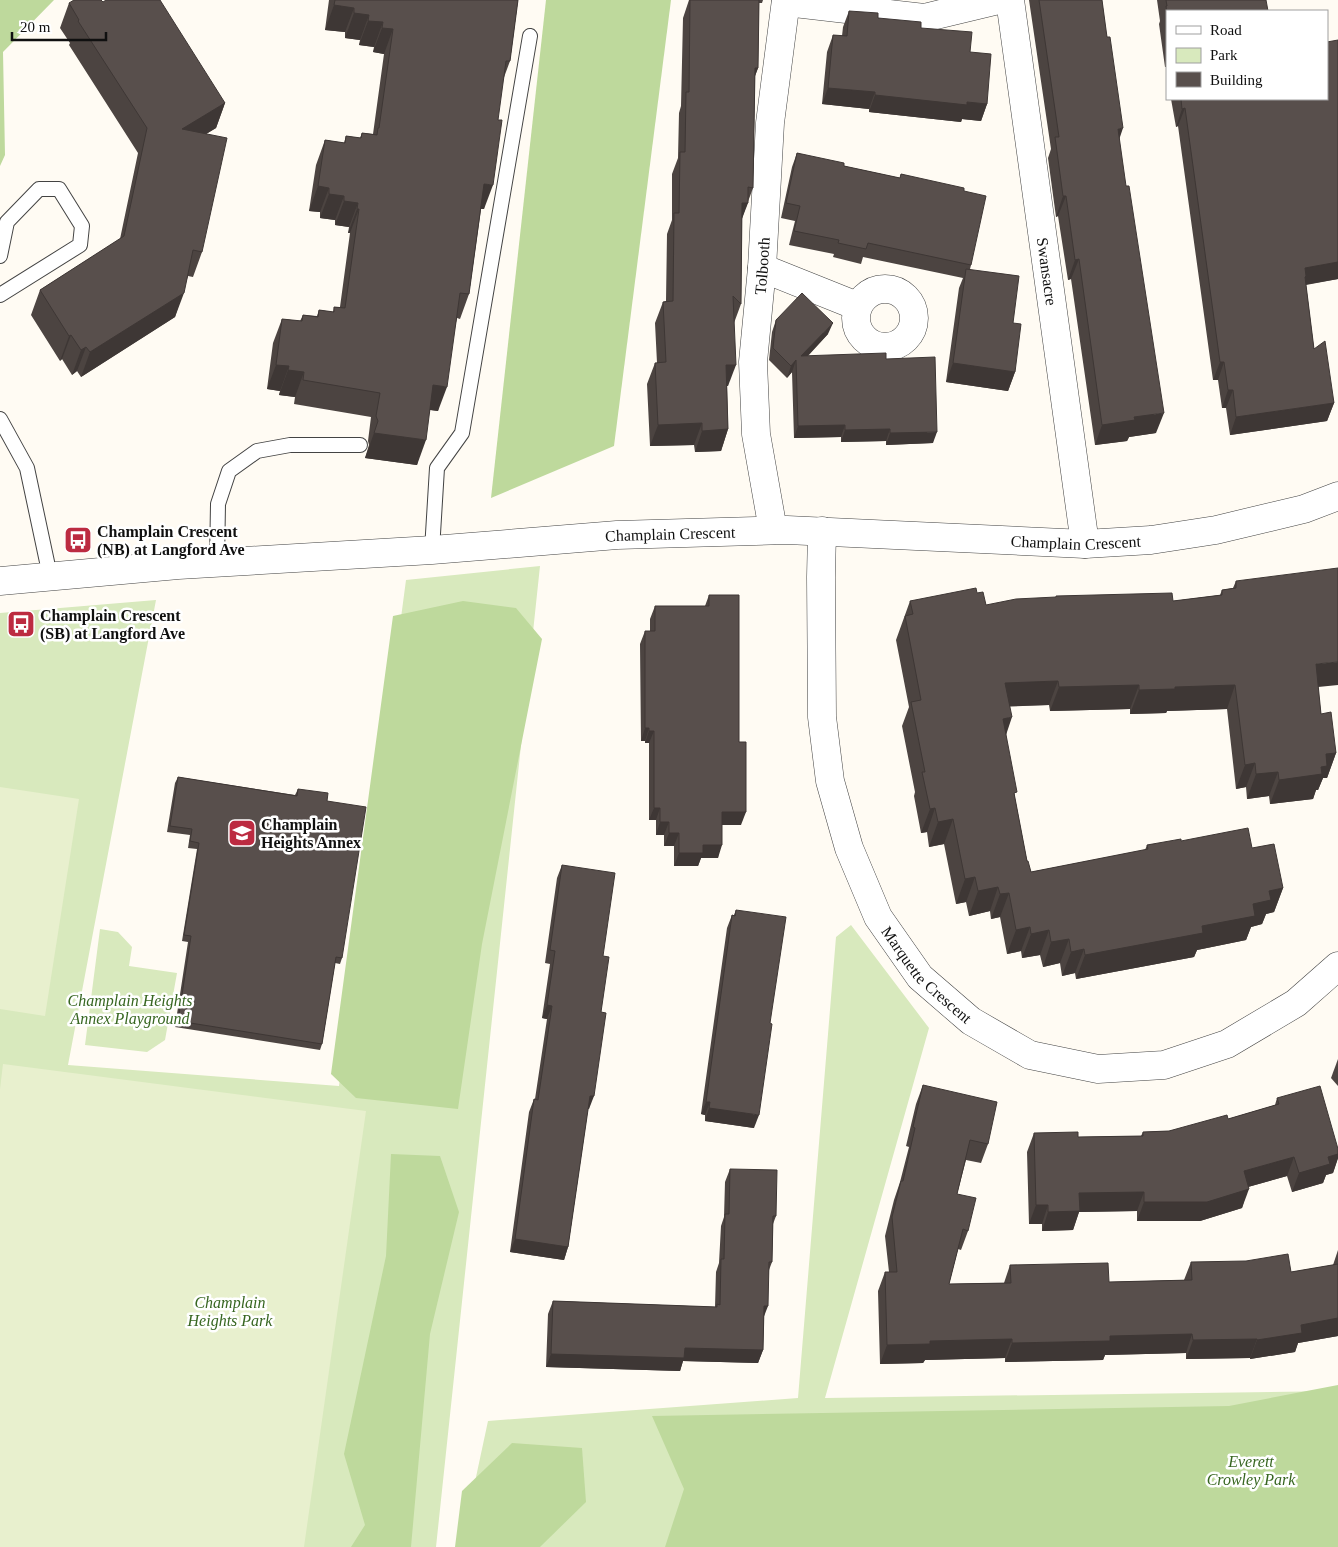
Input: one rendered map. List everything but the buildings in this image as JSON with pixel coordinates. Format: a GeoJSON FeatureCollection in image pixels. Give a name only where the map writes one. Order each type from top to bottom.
{"type":"FeatureCollection","features":[{"type":"Feature","properties":{"kind":"street"},"geometry":{"type":"LineString","coordinates":[[786,1],[924,18],[999,0]]}},
{"type":"Feature","properties":{"kind":"street","name":"Swansacre"},"geometry":{"type":"LineString","coordinates":[[1010,0],[1085,544]]}},
{"type":"Feature","properties":{"kind":"street","name":"Tolbooth"},"geometry":{"type":"LineString","coordinates":[[773,530],[756,434],[753,362],[762,268],[770,122],[786,1]]}},
{"type":"Feature","properties":{"kind":"street"},"geometry":{"type":"LineString","coordinates":[[762,268],[858,306]]}},
{"type":"Feature","properties":{"kind":"street","name":"Champlain Crescent"},"geometry":{"type":"LineString","coordinates":[[0,581],[217,562],[432,550],[617,535],[773,530],[1085,544],[1151,540],[1216,530],[1304,509],[1338,496]]}},
{"type":"Feature","properties":{"kind":"street","name":"Marquette Crescent"},"geometry":{"type":"LineString","coordinates":[[822,531],[820,582],[822,717],[830,781],[849,848],[878,916],[920,978],[971,1021],[1030,1055],[1098,1069],[1164,1065],[1227,1044],[1296,1003],[1338,966]]}},
{"type":"Feature","properties":{"kind":"lane"},"geometry":{"type":"LineString","coordinates":[[432,550],[437,468],[462,433],[530,36]]}},
{"type":"Feature","properties":{"kind":"lane"},"geometry":{"type":"LineString","coordinates":[[0,256],[7,222],[39,189],[59,189],[82,226],[80,246],[0,295]]}},
{"type":"Feature","properties":{"kind":"lane"},"geometry":{"type":"LineString","coordinates":[[0,419],[27,468],[50,576]]}},
{"type":"Feature","properties":{"kind":"lane"},"geometry":{"type":"LineString","coordinates":[[217,562],[218,504],[229,471],[257,451],[290,445],[360,445]]}},
{"type":"Feature","properties":{"kind":"green space"},"geometry":{"type":"Polygon","coordinates":[[[0,0],[54,0],[3,52],[5,155],[0,166],[0,0]]]}},
{"type":"Feature","properties":{"kind":"green space"},"geometry":{"type":"Polygon","coordinates":[[[546,0],[671,0],[614,446],[491,498],[546,0]]]}},
{"type":"Feature","properties":{"kind":"green space","name":"Champlain Heights Park"},"geometry":{"type":"Polygon","coordinates":[[[540,566],[436,1547],[0,1547],[0,613],[156,600],[68,1065],[339,1086],[406,580],[540,566]]]}},
{"type":"Feature","properties":{"kind":"green space"},"geometry":{"type":"Polygon","coordinates":[[[463,601],[516,608],[542,639],[482,944],[458,1109],[356,1098],[331,1074],[393,616],[463,601]]]}},
{"type":"Feature","properties":{"kind":"green space"},"geometry":{"type":"Polygon","coordinates":[[[0,787],[79,799],[45,1016],[0,1009],[0,787]]]}},
{"type":"Feature","properties":{"kind":"green space","name":"Everett Crowley Park"},"geometry":{"type":"Polygon","coordinates":[[[851,925],[929,1028],[825,1398],[1338,1391],[1338,1547],[461,1547],[488,1421],[798,1398],[836,937],[851,925]]]}},
{"type":"Feature","properties":{"kind":"green space","name":"Champlain Heights Annex Playground"},"geometry":{"type":"Polygon","coordinates":[[[100,929],[118,932],[132,947],[129,966],[177,973],[165,1040],[147,1052],[85,1045],[100,929]]]}},
{"type":"Feature","properties":{"kind":"green space"},"geometry":{"type":"Polygon","coordinates":[[[3,1064],[366,1111],[304,1547],[0,1547],[0,1089],[3,1064]]]}},
{"type":"Feature","properties":{"kind":"green space"},"geometry":{"type":"Polygon","coordinates":[[[391,1154],[440,1156],[459,1212],[430,1334],[411,1547],[351,1547],[365,1525],[344,1454],[386,1256],[391,1154]]]}},
{"type":"Feature","properties":{"kind":"green space"},"geometry":{"type":"Polygon","coordinates":[[[1338,1385],[1338,1547],[665,1547],[684,1489],[652,1416],[1229,1406],[1338,1385]]]}},
{"type":"Feature","properties":{"kind":"green space"},"geometry":{"type":"Polygon","coordinates":[[[512,1443],[582,1448],[586,1502],[540,1547],[455,1547],[462,1491],[512,1443]]]}},
{"type":"Feature","properties":{"kind":"place","name":"Champlain Crescent (NB) at Langford Ave"},"geometry":{"type":"Point","coordinates":[78,540]}},
{"type":"Feature","properties":{"kind":"place","name":"Champlain Crescent (SB) at Langford Ave"},"geometry":{"type":"Point","coordinates":[21,624]}},
{"type":"Feature","properties":{"kind":"place","name":"Champlain Heights Annex"},"geometry":{"type":"Point","coordinates":[242,833]}}]}
